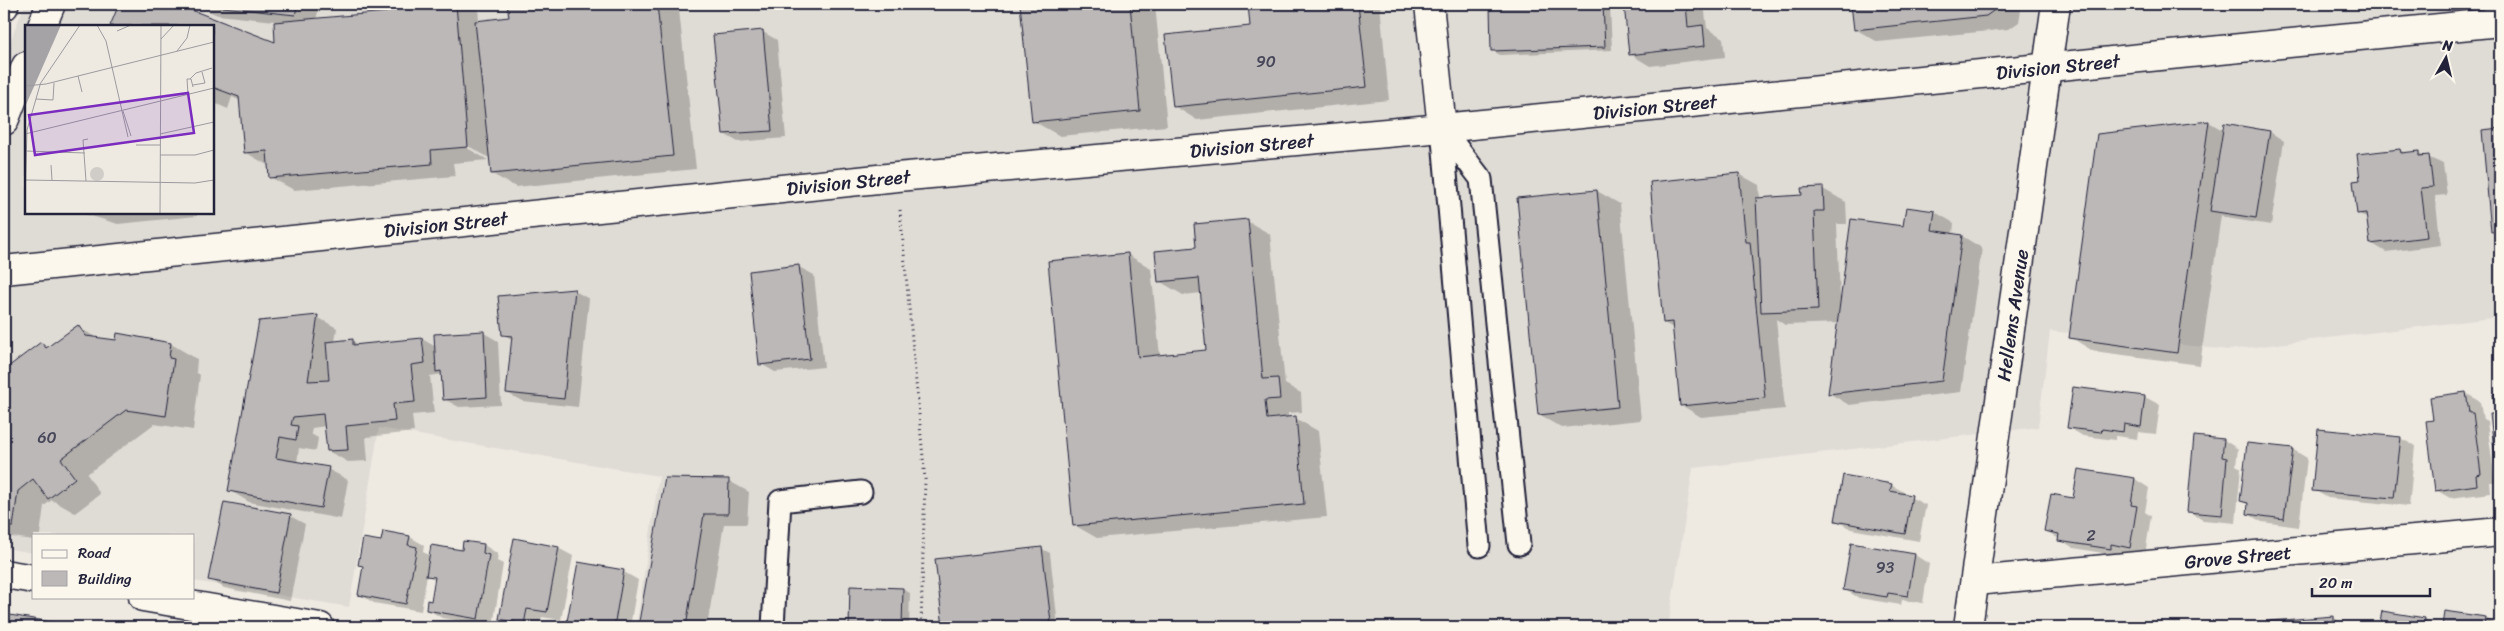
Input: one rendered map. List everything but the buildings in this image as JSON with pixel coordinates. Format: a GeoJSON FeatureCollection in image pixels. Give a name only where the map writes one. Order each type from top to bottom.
{"type":"FeatureCollection","features":[{"type":"Feature","properties":{"kind":"main road"},"geometry":{"type":"LineString","coordinates":[[42,25],[51,4]]}},
{"type":"Feature","properties":{"kind":"main road"},"geometry":{"type":"LineString","coordinates":[[1429,4],[1442,128]]}},
{"type":"Feature","properties":{"kind":"main road","name":"Hellems Avenue"},"geometry":{"type":"LineString","coordinates":[[1968,627],[2056,4]]}},
{"type":"Feature","properties":{"kind":"main road","name":"Division Street"},"geometry":{"type":"LineString","coordinates":[[4,270],[897,177],[1442,128],[2048,69],[2496,16]]}},
{"type":"Feature","properties":{"kind":"main road"},"geometry":{"type":"LineString","coordinates":[[4,121],[25,68]]}},
{"type":"Feature","properties":{"kind":"main road","name":"Grove Street"},"geometry":{"type":"LineString","coordinates":[[1975,580],[2500,532]]}},
{"type":"Feature","properties":{"kind":"main road"},"geometry":{"type":"LineString","coordinates":[[4,574],[32,579]]}},
{"type":"Feature","properties":{"kind":"main road"},"geometry":{"type":"LineString","coordinates":[[148,598],[320,627]]}},
{"type":"Feature","properties":{"kind":"lane"},"geometry":{"type":"LineString","coordinates":[[1442,128],[1481,179],[1519,544]]}},
{"type":"Feature","properties":{"kind":"lane"},"geometry":{"type":"LineString","coordinates":[[1442,128],[1479,546]]}},
{"type":"Feature","properties":{"kind":"lane"},"geometry":{"type":"LineString","coordinates":[[773,627],[780,501],[861,492]]}},
{"type":"Feature","properties":{"kind":"path"},"geometry":{"type":"LineString","coordinates":[[897,177],[925,479],[921,627]]}},
{"type":"Feature","properties":{"kind":"shaded area"},"geometry":{"type":"Polygon","coordinates":[[[25,4],[2500,4],[2500,317],[2229,350],[2050,331],[2038,427],[1693,468],[1668,627],[636,627],[659,476],[379,428],[349,607],[195,581],[195,534],[32,534],[32,553],[4,548],[4,57],[25,4]]]}}]}
